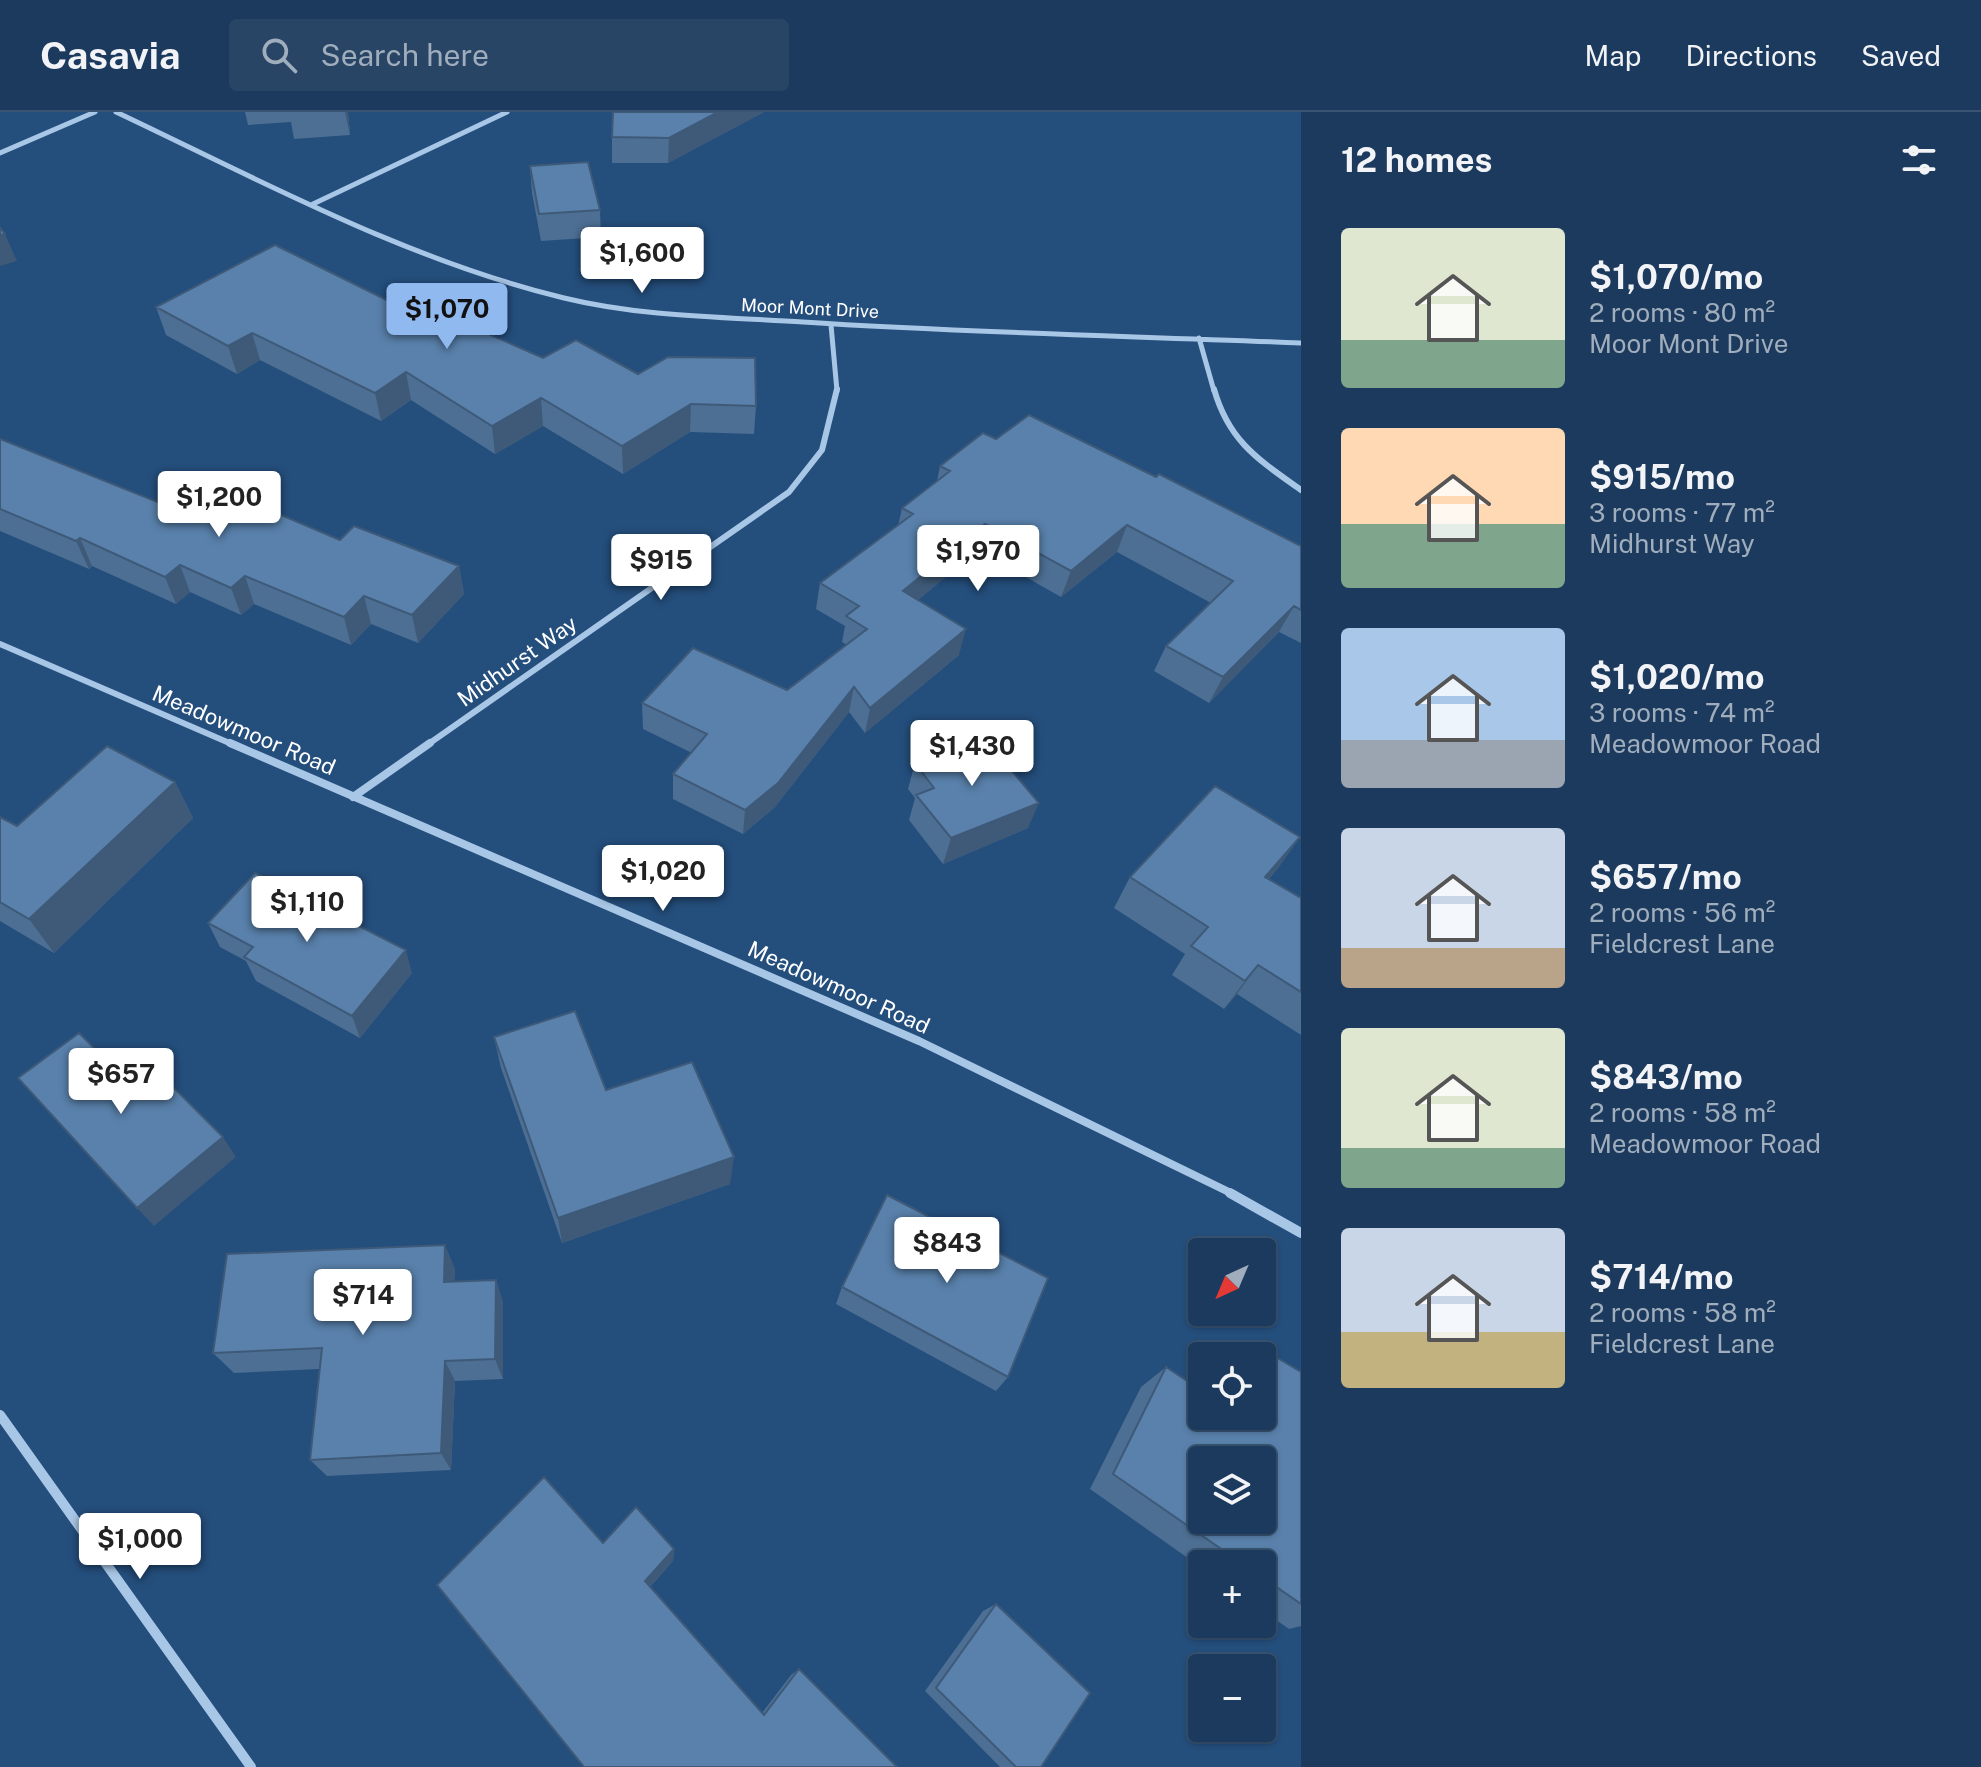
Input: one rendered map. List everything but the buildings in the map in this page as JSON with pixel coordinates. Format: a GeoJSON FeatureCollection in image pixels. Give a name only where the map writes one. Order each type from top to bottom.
{"type":"FeatureCollection","features":[{"type":"Feature","properties":{"kind":"street"},"geometry":{"type":"LineString","coordinates":[[0,153],[95,112]]}},
{"type":"Feature","properties":{"kind":"street","name":"Moor Mont Drive"},"geometry":{"type":"LineString","coordinates":[[116,112],[313,204],[471,272],[568,299],[666,313],[831,325],[1301,343]]}},
{"type":"Feature","properties":{"kind":"street"},"geometry":{"type":"LineString","coordinates":[[313,204],[507,112]]}},
{"type":"Feature","properties":{"kind":"street","name":"Midhurst Way"},"geometry":{"type":"LineString","coordinates":[[353,797],[789,492],[822,450],[838,387],[831,325]]}},
{"type":"Feature","properties":{"kind":"street"},"geometry":{"type":"LineString","coordinates":[[1199,338],[1219,408],[1248,452],[1301,490]]}},
{"type":"Feature","properties":{"kind":"street","name":"Meadowmoor Road"},"geometry":{"type":"LineString","coordinates":[[0,644],[919,1041],[1240,1198],[1301,1233]]}},
{"type":"Feature","properties":{"kind":"street"},"geometry":{"type":"LineString","coordinates":[[0,1415],[251,1767]]}}]}
